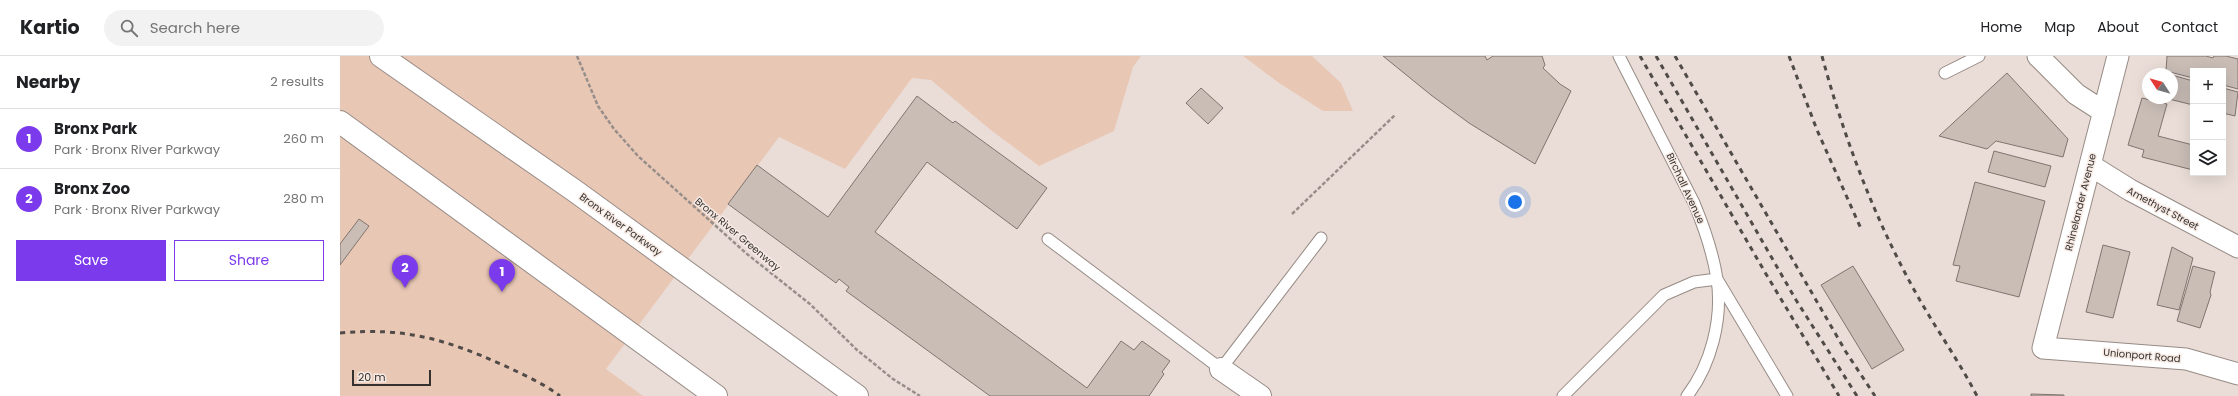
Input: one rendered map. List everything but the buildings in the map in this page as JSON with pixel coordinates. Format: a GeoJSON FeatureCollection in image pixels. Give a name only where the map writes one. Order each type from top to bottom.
{"type":"FeatureCollection","features":[{"type":"Feature","properties":{"kind":"highway","name":"Bronx River Parkway"},"geometry":{"type":"LineString","coordinates":[[381,56],[576,191],[857,396]]}},
{"type":"Feature","properties":{"kind":"highway"},"geometry":{"type":"LineString","coordinates":[[340,122],[716,396]]}},
{"type":"Feature","properties":{"kind":"highway"},"geometry":{"type":"LineString","coordinates":[[1221,369],[1260,396]]}},
{"type":"Feature","properties":{"kind":"street"},"geometry":{"type":"LineString","coordinates":[[2038,56],[2076,94],[2104,112]]}},
{"type":"Feature","properties":{"kind":"street","name":"Rhinelander Avenue"},"geometry":{"type":"LineString","coordinates":[[2043,348],[2118,56]]}},
{"type":"Feature","properties":{"kind":"street","name":"Amethyst Street"},"geometry":{"type":"LineString","coordinates":[[2090,165],[2130,190],[2238,247]]}},
{"type":"Feature","properties":{"kind":"street","name":"Unionport Road"},"geometry":{"type":"LineString","coordinates":[[2043,348],[2186,359],[2238,374]]}},
{"type":"Feature","properties":{"kind":"lane","name":"Birchall Avenue"},"geometry":{"type":"LineString","coordinates":[[1619,56],[1694,203],[1704,227],[1717,279],[1719,297],[1712,347],[1692,393]]}},
{"type":"Feature","properties":{"kind":"lane"},"geometry":{"type":"LineString","coordinates":[[1945,73],[1979,56]]}},
{"type":"Feature","properties":{"kind":"lane"},"geometry":{"type":"LineString","coordinates":[[1048,239],[1221,369],[1320,238]]}},
{"type":"Feature","properties":{"kind":"lane"},"geometry":{"type":"LineString","coordinates":[[1563,396],[1664,295],[1694,282],[1717,279],[1787,396]]}},
{"type":"Feature","properties":{"kind":"path","name":"Bronx River Greenway"},"geometry":{"type":"LineString","coordinates":[[577,56],[598,106],[614,129],[638,156],[746,254],[810,304],[857,350],[893,379],[920,396]]}},
{"type":"Feature","properties":{"kind":"path"},"geometry":{"type":"LineString","coordinates":[[1292,214],[1395,115]]}},
{"type":"Feature","properties":{"kind":"shaded area"},"geometry":{"type":"Polygon","coordinates":[[[340,56],[1141,56],[1133,67],[1114,131],[1039,166],[992,131],[931,80],[912,78],[845,169],[779,137],[606,369],[643,396],[340,396],[340,56]]]}},
{"type":"Feature","properties":{"kind":"shaded area"},"geometry":{"type":"Polygon","coordinates":[[[1243,56],[1312,56],[1341,83],[1353,111],[1323,111],[1279,83],[1243,56]]]}},
{"type":"Feature","properties":{"kind":"railway"},"geometry":{"type":"LineString","coordinates":[[1640,56],[1766,274],[1839,396]]}},
{"type":"Feature","properties":{"kind":"railway"},"geometry":{"type":"LineString","coordinates":[[1656,56],[1796,300],[1857,396]]}},
{"type":"Feature","properties":{"kind":"railway"},"geometry":{"type":"LineString","coordinates":[[1675,56],[1846,352],[1875,396]]}},
{"type":"Feature","properties":{"kind":"railway"},"geometry":{"type":"LineString","coordinates":[[1789,56],[1817,130],[1862,231]]}},
{"type":"Feature","properties":{"kind":"railway"},"geometry":{"type":"LineString","coordinates":[[1822,56],[1840,117],[1874,208],[1917,295],[1963,370],[1977,396]]}},
{"type":"Feature","properties":{"kind":"railway"},"geometry":{"type":"LineString","coordinates":[[340,333],[384,332],[424,337],[443,342],[482,356],[525,375],[560,396]]}},
{"type":"Feature","properties":{"kind":"place","name":"Bronx Zoo"},"geometry":{"type":"Point","coordinates":[405,288]}},
{"type":"Feature","properties":{"kind":"place","name":"Bronx Park"},"geometry":{"type":"Point","coordinates":[502,292]}}]}
